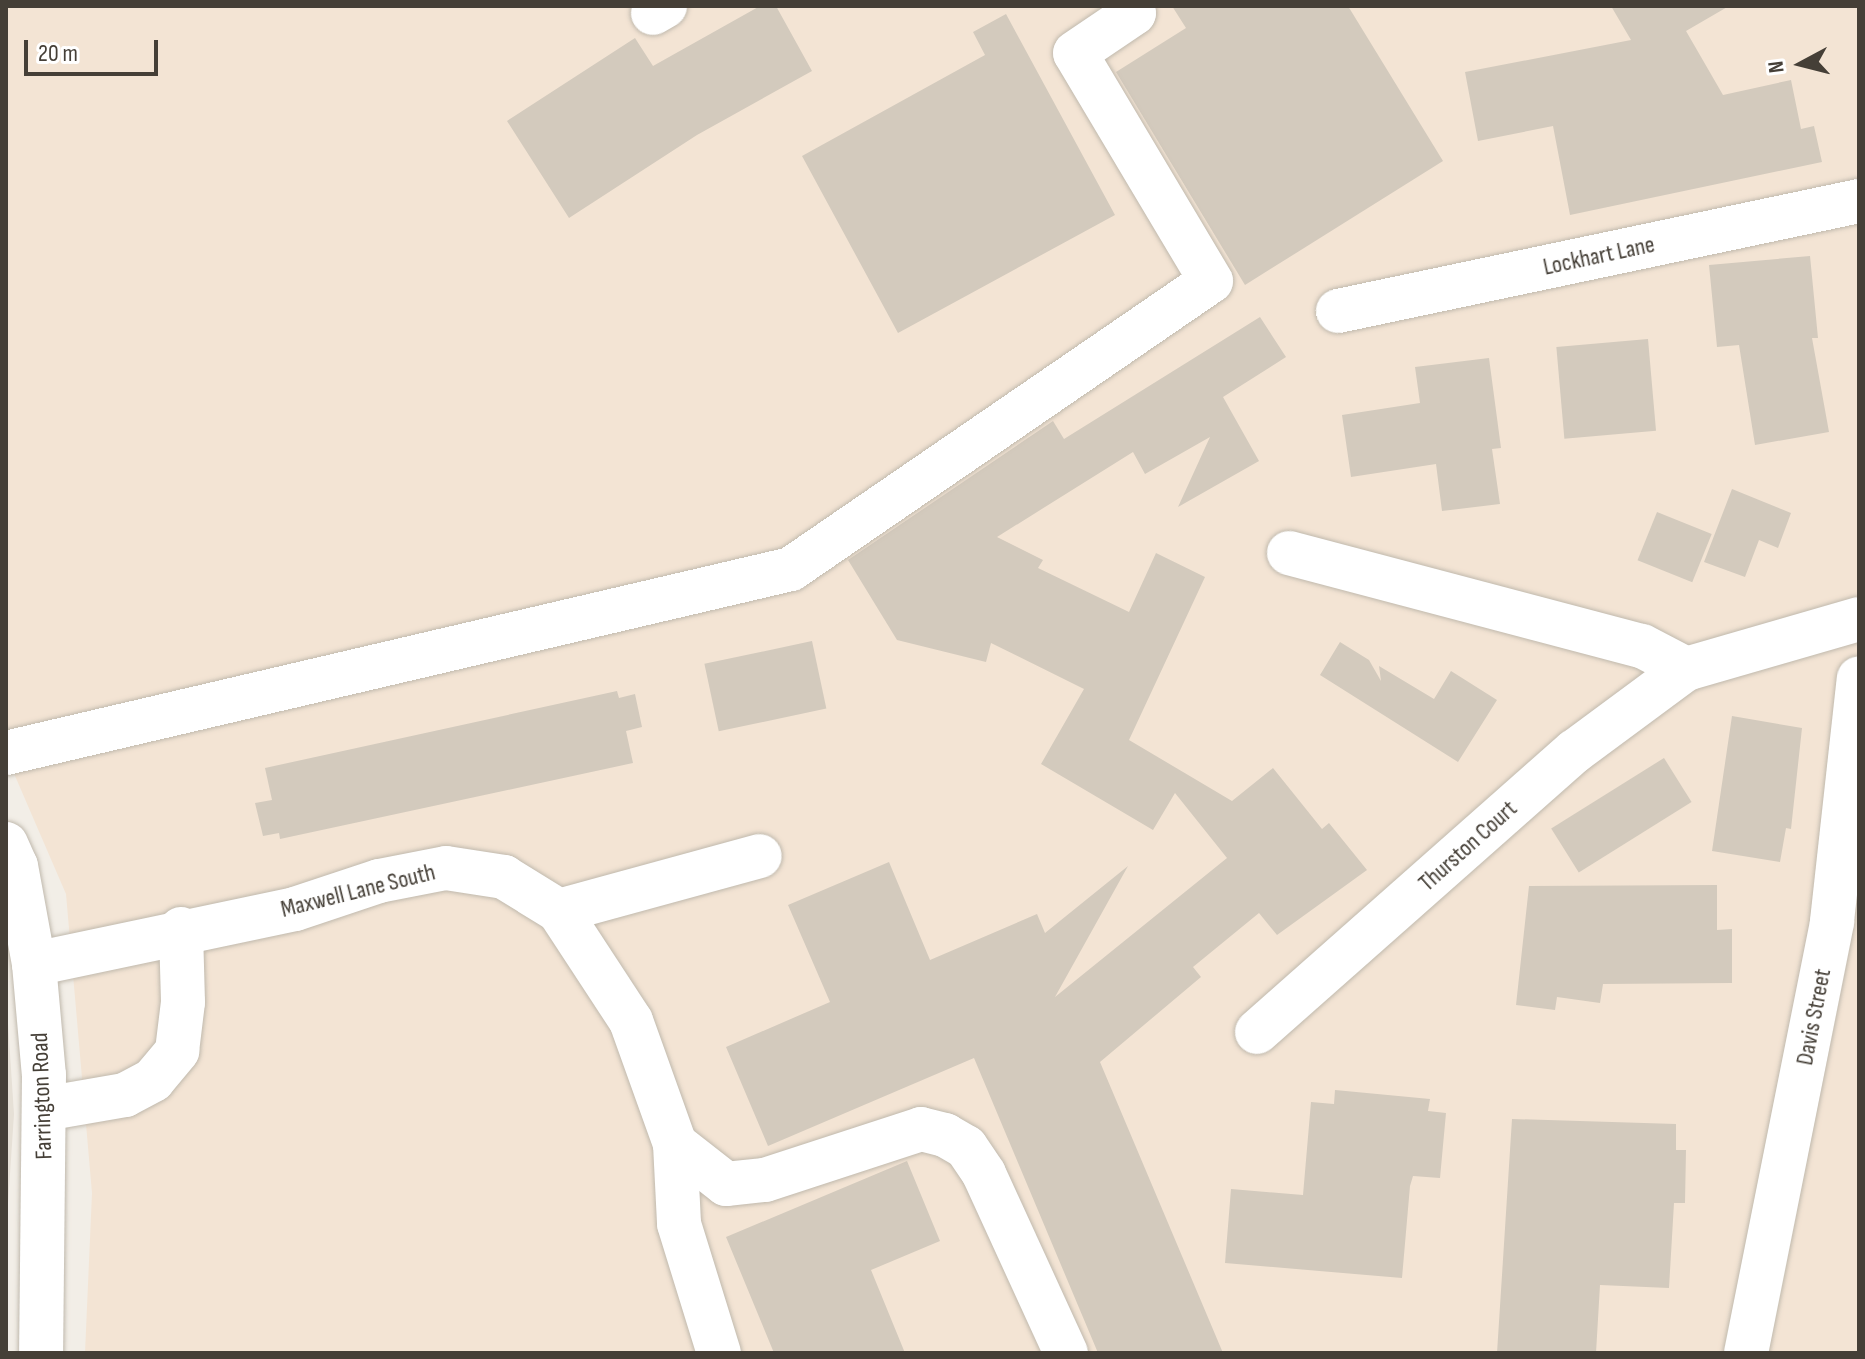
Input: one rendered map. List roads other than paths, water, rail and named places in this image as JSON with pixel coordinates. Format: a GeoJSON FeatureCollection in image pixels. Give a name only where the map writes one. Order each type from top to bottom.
{"type":"FeatureCollection","features":[{"type":"Feature","properties":{"kind":"street"},"geometry":{"type":"LineString","coordinates":[[6,753],[791,569],[1211,281],[1075,53],[1134,13],[1130,6]]}},
{"type":"Feature","properties":{"kind":"street","name":"Lockhart Lane"},"geometry":{"type":"LineString","coordinates":[[1338,311],[1859,201]]}},
{"type":"Feature","properties":{"kind":"street"},"geometry":{"type":"LineString","coordinates":[[1289,553],[1642,646],[1686,669]]}},
{"type":"Feature","properties":{"kind":"street","name":"Thurston Court"},"geometry":{"type":"LineString","coordinates":[[1257,1032],[1575,751],[1686,669],[1859,619]]}},
{"type":"Feature","properties":{"kind":"street","name":"Davis Street"},"geometry":{"type":"LineString","coordinates":[[1746,1353],[1826,962],[1852,808],[1859,678]]}},
{"type":"Feature","properties":{"kind":"street","name":"Farrington Road"},"geometry":{"type":"LineString","coordinates":[[6,844],[16,866],[34,964],[44,1109],[41,1353]]}},
{"type":"Feature","properties":{"kind":"street"},"geometry":{"type":"LineString","coordinates":[[559,911],[760,856]]}},
{"type":"Feature","properties":{"kind":"street","name":"Maxwell Lane South"},"geometry":{"type":"LineString","coordinates":[[34,964],[181,929],[295,909],[379,881],[446,868],[504,877],[559,911],[631,1021],[675,1144],[679,1224],[719,1353]]}},
{"type":"Feature","properties":{"kind":"street"},"geometry":{"type":"LineString","coordinates":[[44,1109],[125,1095],[153,1080],[177,1051],[183,1002],[181,929]]}},
{"type":"Feature","properties":{"kind":"street"},"geometry":{"type":"LineString","coordinates":[[675,1144],[726,1184],[765,1180],[921,1129],[945,1135],[966,1147],[984,1174],[1066,1353]]}}]}
